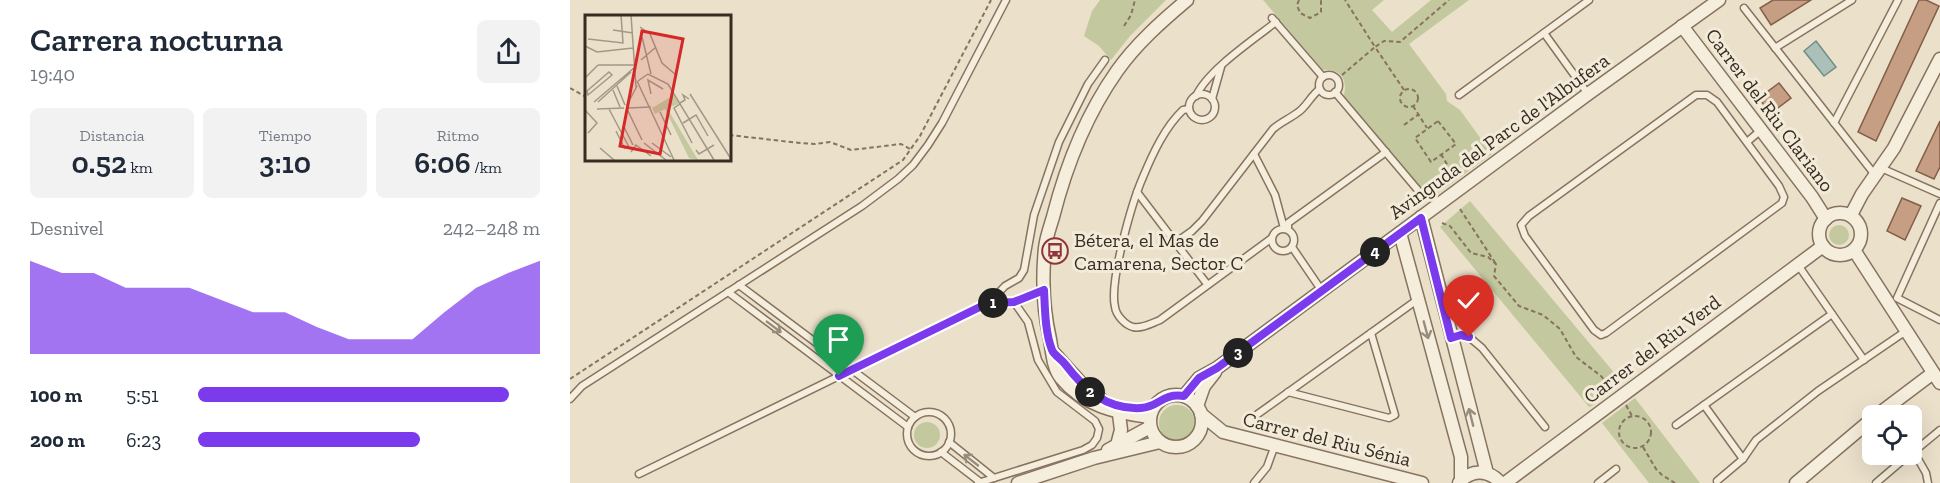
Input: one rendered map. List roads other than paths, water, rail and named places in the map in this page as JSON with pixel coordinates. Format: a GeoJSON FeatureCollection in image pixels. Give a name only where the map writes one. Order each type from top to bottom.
{"type":"FeatureCollection","features":[{"type":"Feature","properties":{"kind":"street"},"geometry":{"type":"LineString","coordinates":[[1152,417],[1119,414],[1082,397],[1060,377],[1046,321],[1045,246],[1067,170],[1090,116],[1117,71],[1162,21],[1187,0]]}},
{"type":"Feature","properties":{"kind":"street","name":"Avinguda del Parc de l'Albufera"},"geometry":{"type":"LineString","coordinates":[[1184,396],[1199,378],[1217,368],[1322,292],[1588,94],[1719,0]]}},
{"type":"Feature","properties":{"kind":"street","name":"Carrer del Riu Clariano"},"geometry":{"type":"LineString","coordinates":[[1682,26],[1812,196],[1826,219]]}},
{"type":"Feature","properties":{"kind":"street"},"geometry":{"type":"LineString","coordinates":[[1851,216],[1894,148],[1938,68]]}},
{"type":"Feature","properties":{"kind":"street"},"geometry":{"type":"LineString","coordinates":[[1838,213],[1851,216],[1860,225],[1862,232],[1859,245],[1854,250],[1841,255],[1828,251],[1823,246],[1819,235],[1822,223],[1838,213]]}},
{"type":"Feature","properties":{"kind":"street"},"geometry":{"type":"LineString","coordinates":[[1421,218],[1487,473]]}},
{"type":"Feature","properties":{"kind":"street"},"geometry":{"type":"LineString","coordinates":[[1400,233],[1461,457],[1460,481]]}},
{"type":"Feature","properties":{"kind":"street","name":"Carrer del Riu Verd"},"geometry":{"type":"LineString","coordinates":[[1503,483],[1823,246]]}},
{"type":"Feature","properties":{"kind":"street"},"geometry":{"type":"LineString","coordinates":[[1854,250],[1893,301],[1906,331],[1937,378],[1894,405]]}},
{"type":"Feature","properties":{"kind":"street"},"geometry":{"type":"LineString","coordinates":[[1053,352],[1090,393],[1118,406],[1140,408],[1152,417],[1154,435],[1168,446],[1186,445],[1194,440],[1200,432],[1202,423],[1199,410],[1184,396],[1174,394],[1166,396],[1152,417],[1117,445],[1094,458]]}},
{"type":"Feature","properties":{"kind":"street","name":"Avinguda del Parc de l'Albufera"},"geometry":{"type":"LineString","coordinates":[[1199,410],[1204,386],[1217,368]]}},
{"type":"Feature","properties":{"kind":"street","name":"Carrer del Riu Sénia"},"geometry":{"type":"LineString","coordinates":[[1199,410],[1223,432],[1422,483]]}},
{"type":"Feature","properties":{"kind":"street"},"geometry":{"type":"LineString","coordinates":[[1117,445],[1120,430],[1119,414]]}},
{"type":"Feature","properties":{"kind":"street"},"geometry":{"type":"LineString","coordinates":[[1796,483],[1862,427]]}},
{"type":"Feature","properties":{"kind":"street","name":"Carrer del Riu Sénia"},"geometry":{"type":"LineString","coordinates":[[1194,440],[1223,432]]}},
{"type":"Feature","properties":{"kind":"street"},"geometry":{"type":"LineString","coordinates":[[1018,483],[1035,480],[1094,458],[1160,442]]}},
{"type":"Feature","properties":{"kind":"street"},"geometry":{"type":"LineString","coordinates":[[1460,481],[1473,473],[1487,473],[1503,483]]}},
{"type":"Feature","properties":{"kind":"lane"},"geometry":{"type":"LineString","coordinates":[[570,399],[582,386],[862,206],[898,179],[913,165],[942,123],[1006,0]]}},
{"type":"Feature","properties":{"kind":"lane"},"geometry":{"type":"LineString","coordinates":[[1459,95],[1589,0]]}},
{"type":"Feature","properties":{"kind":"lane"},"geometry":{"type":"LineString","coordinates":[[1775,48],[1852,0]]}},
{"type":"Feature","properties":{"kind":"lane"},"geometry":{"type":"LineString","coordinates":[[1834,123],[1898,0]]}},
{"type":"Feature","properties":{"kind":"lane"},"geometry":{"type":"LineString","coordinates":[[1744,8],[1834,123],[1878,171],[1940,194]]}},
{"type":"Feature","properties":{"kind":"lane"},"geometry":{"type":"LineString","coordinates":[[1196,96],[1207,95],[1214,102],[1214,112],[1207,120],[1194,118],[1189,109],[1190,102],[1196,96],[1199,88],[1274,20],[1323,77]]}},
{"type":"Feature","properties":{"kind":"lane"},"geometry":{"type":"LineString","coordinates":[[1544,33],[1588,94]]}},
{"type":"Feature","properties":{"kind":"lane"},"geometry":{"type":"LineString","coordinates":[[639,474],[988,303],[1005,286],[1018,278],[1024,270],[1030,229],[1055,150],[1082,93],[1105,60]]}},
{"type":"Feature","properties":{"kind":"lane"},"geometry":{"type":"LineString","coordinates":[[1212,99],[1221,67]]}},
{"type":"Feature","properties":{"kind":"lane"},"geometry":{"type":"LineString","coordinates":[[1331,75],[1337,78],[1339,85],[1335,92],[1327,94],[1320,89],[1319,82],[1323,77],[1331,75]]}},
{"type":"Feature","properties":{"kind":"lane"},"geometry":{"type":"LineString","coordinates":[[1175,243],[1202,221],[1273,129],[1285,119],[1298,113],[1311,95],[1320,89]]}},
{"type":"Feature","properties":{"kind":"lane"},"geometry":{"type":"LineString","coordinates":[[1335,92],[1422,195]]}},
{"type":"Feature","properties":{"kind":"lane"},"geometry":{"type":"LineString","coordinates":[[1696,95],[1707,95],[1717,102],[1747,142],[1779,186],[1784,197],[1782,203],[1606,333],[1601,335],[1594,330],[1525,236],[1521,225],[1530,216],[1696,95]]}},
{"type":"Feature","properties":{"kind":"lane"},"geometry":{"type":"LineString","coordinates":[[1189,109],[1183,110],[1173,119],[1158,145],[1132,206],[1115,282],[1115,310],[1120,317],[1133,327],[1160,320],[1272,238],[1277,231],[1286,229]]}},
{"type":"Feature","properties":{"kind":"lane"},"geometry":{"type":"LineString","coordinates":[[1747,142],[1761,130]]}},
{"type":"Feature","properties":{"kind":"lane"},"geometry":{"type":"LineString","coordinates":[[1286,229],[1288,223],[1386,152]]}},
{"type":"Feature","properties":{"kind":"lane"},"geometry":{"type":"LineString","coordinates":[[1254,154],[1275,195],[1286,229],[1295,237],[1292,248],[1322,292]]}},
{"type":"Feature","properties":{"kind":"lane"},"geometry":{"type":"LineString","coordinates":[[1137,192],[1207,284]]}},
{"type":"Feature","properties":{"kind":"lane"},"geometry":{"type":"LineString","coordinates":[[1940,203],[1893,301],[1940,320]]}},
{"type":"Feature","properties":{"kind":"lane"},"geometry":{"type":"LineString","coordinates":[[1272,238],[1274,246],[1280,251],[1292,248]]}},
{"type":"Feature","properties":{"kind":"lane"},"geometry":{"type":"LineString","coordinates":[[1798,265],[1864,360]]}},
{"type":"Feature","properties":{"kind":"lane"},"geometry":{"type":"LineString","coordinates":[[739,285],[915,417]]}},
{"type":"Feature","properties":{"kind":"lane"},"geometry":{"type":"LineString","coordinates":[[988,303],[1014,302],[1044,290]]}},
{"type":"Feature","properties":{"kind":"lane"},"geometry":{"type":"LineString","coordinates":[[728,292],[908,427]]}},
{"type":"Feature","properties":{"kind":"lane"},"geometry":{"type":"LineString","coordinates":[[1248,421],[1418,300]]}},
{"type":"Feature","properties":{"kind":"lane"},"geometry":{"type":"LineString","coordinates":[[941,452],[979,483],[1083,450],[1092,445],[1097,438],[1099,429],[1095,421],[1057,392],[1047,377],[1038,360],[1028,322],[1014,302]]}},
{"type":"Feature","properties":{"kind":"lane"},"geometry":{"type":"LineString","coordinates":[[1676,425],[1832,314]]}},
{"type":"Feature","properties":{"kind":"lane"},"geometry":{"type":"LineString","coordinates":[[1717,481],[1743,459],[1756,440],[1818,391],[1906,331]]}},
{"type":"Feature","properties":{"kind":"lane"},"geometry":{"type":"LineString","coordinates":[[1288,393],[1389,418],[1395,415],[1371,333]]}},
{"type":"Feature","properties":{"kind":"lane"},"geometry":{"type":"LineString","coordinates":[[1451,338],[1461,335],[1469,337],[1482,348],[1545,428]]}},
{"type":"Feature","properties":{"kind":"lane"},"geometry":{"type":"LineString","coordinates":[[1704,405],[1743,459]]}},
{"type":"Feature","properties":{"kind":"lane"},"geometry":{"type":"LineString","coordinates":[[928,412],[941,417],[949,428],[949,442],[941,452],[928,456],[915,451],[908,440],[908,427],[915,417],[928,412]]}},
{"type":"Feature","properties":{"kind":"lane"},"geometry":{"type":"LineString","coordinates":[[1922,445],[1940,430]]}},
{"type":"Feature","properties":{"kind":"lane"},"geometry":{"type":"LineString","coordinates":[[949,442],[994,478]]}},
{"type":"Feature","properties":{"kind":"lane"},"geometry":{"type":"LineString","coordinates":[[1254,483],[1268,467],[1275,446]]}},
{"type":"Feature","properties":{"kind":"lane"},"geometry":{"type":"LineString","coordinates":[[1876,483],[1898,465]]}},
{"type":"Feature","properties":{"kind":"lane"},"geometry":{"type":"LineString","coordinates":[[1920,465],[1926,473],[1928,483]]}},
{"type":"Feature","properties":{"kind":"lane"},"geometry":{"type":"LineString","coordinates":[[1598,483],[1616,469]]}},
{"type":"Feature","properties":{"kind":"water"},"geometry":{"type":"Polygon","coordinates":[[[1816,41],[1836,67],[1824,76],[1804,51],[1816,41]]]}},
{"type":"Feature","properties":{"kind":"place","name":"Bétera, el Mas de Camarena, Sector C"},"geometry":{"type":"Point","coordinates":[1055,251]}}]}
